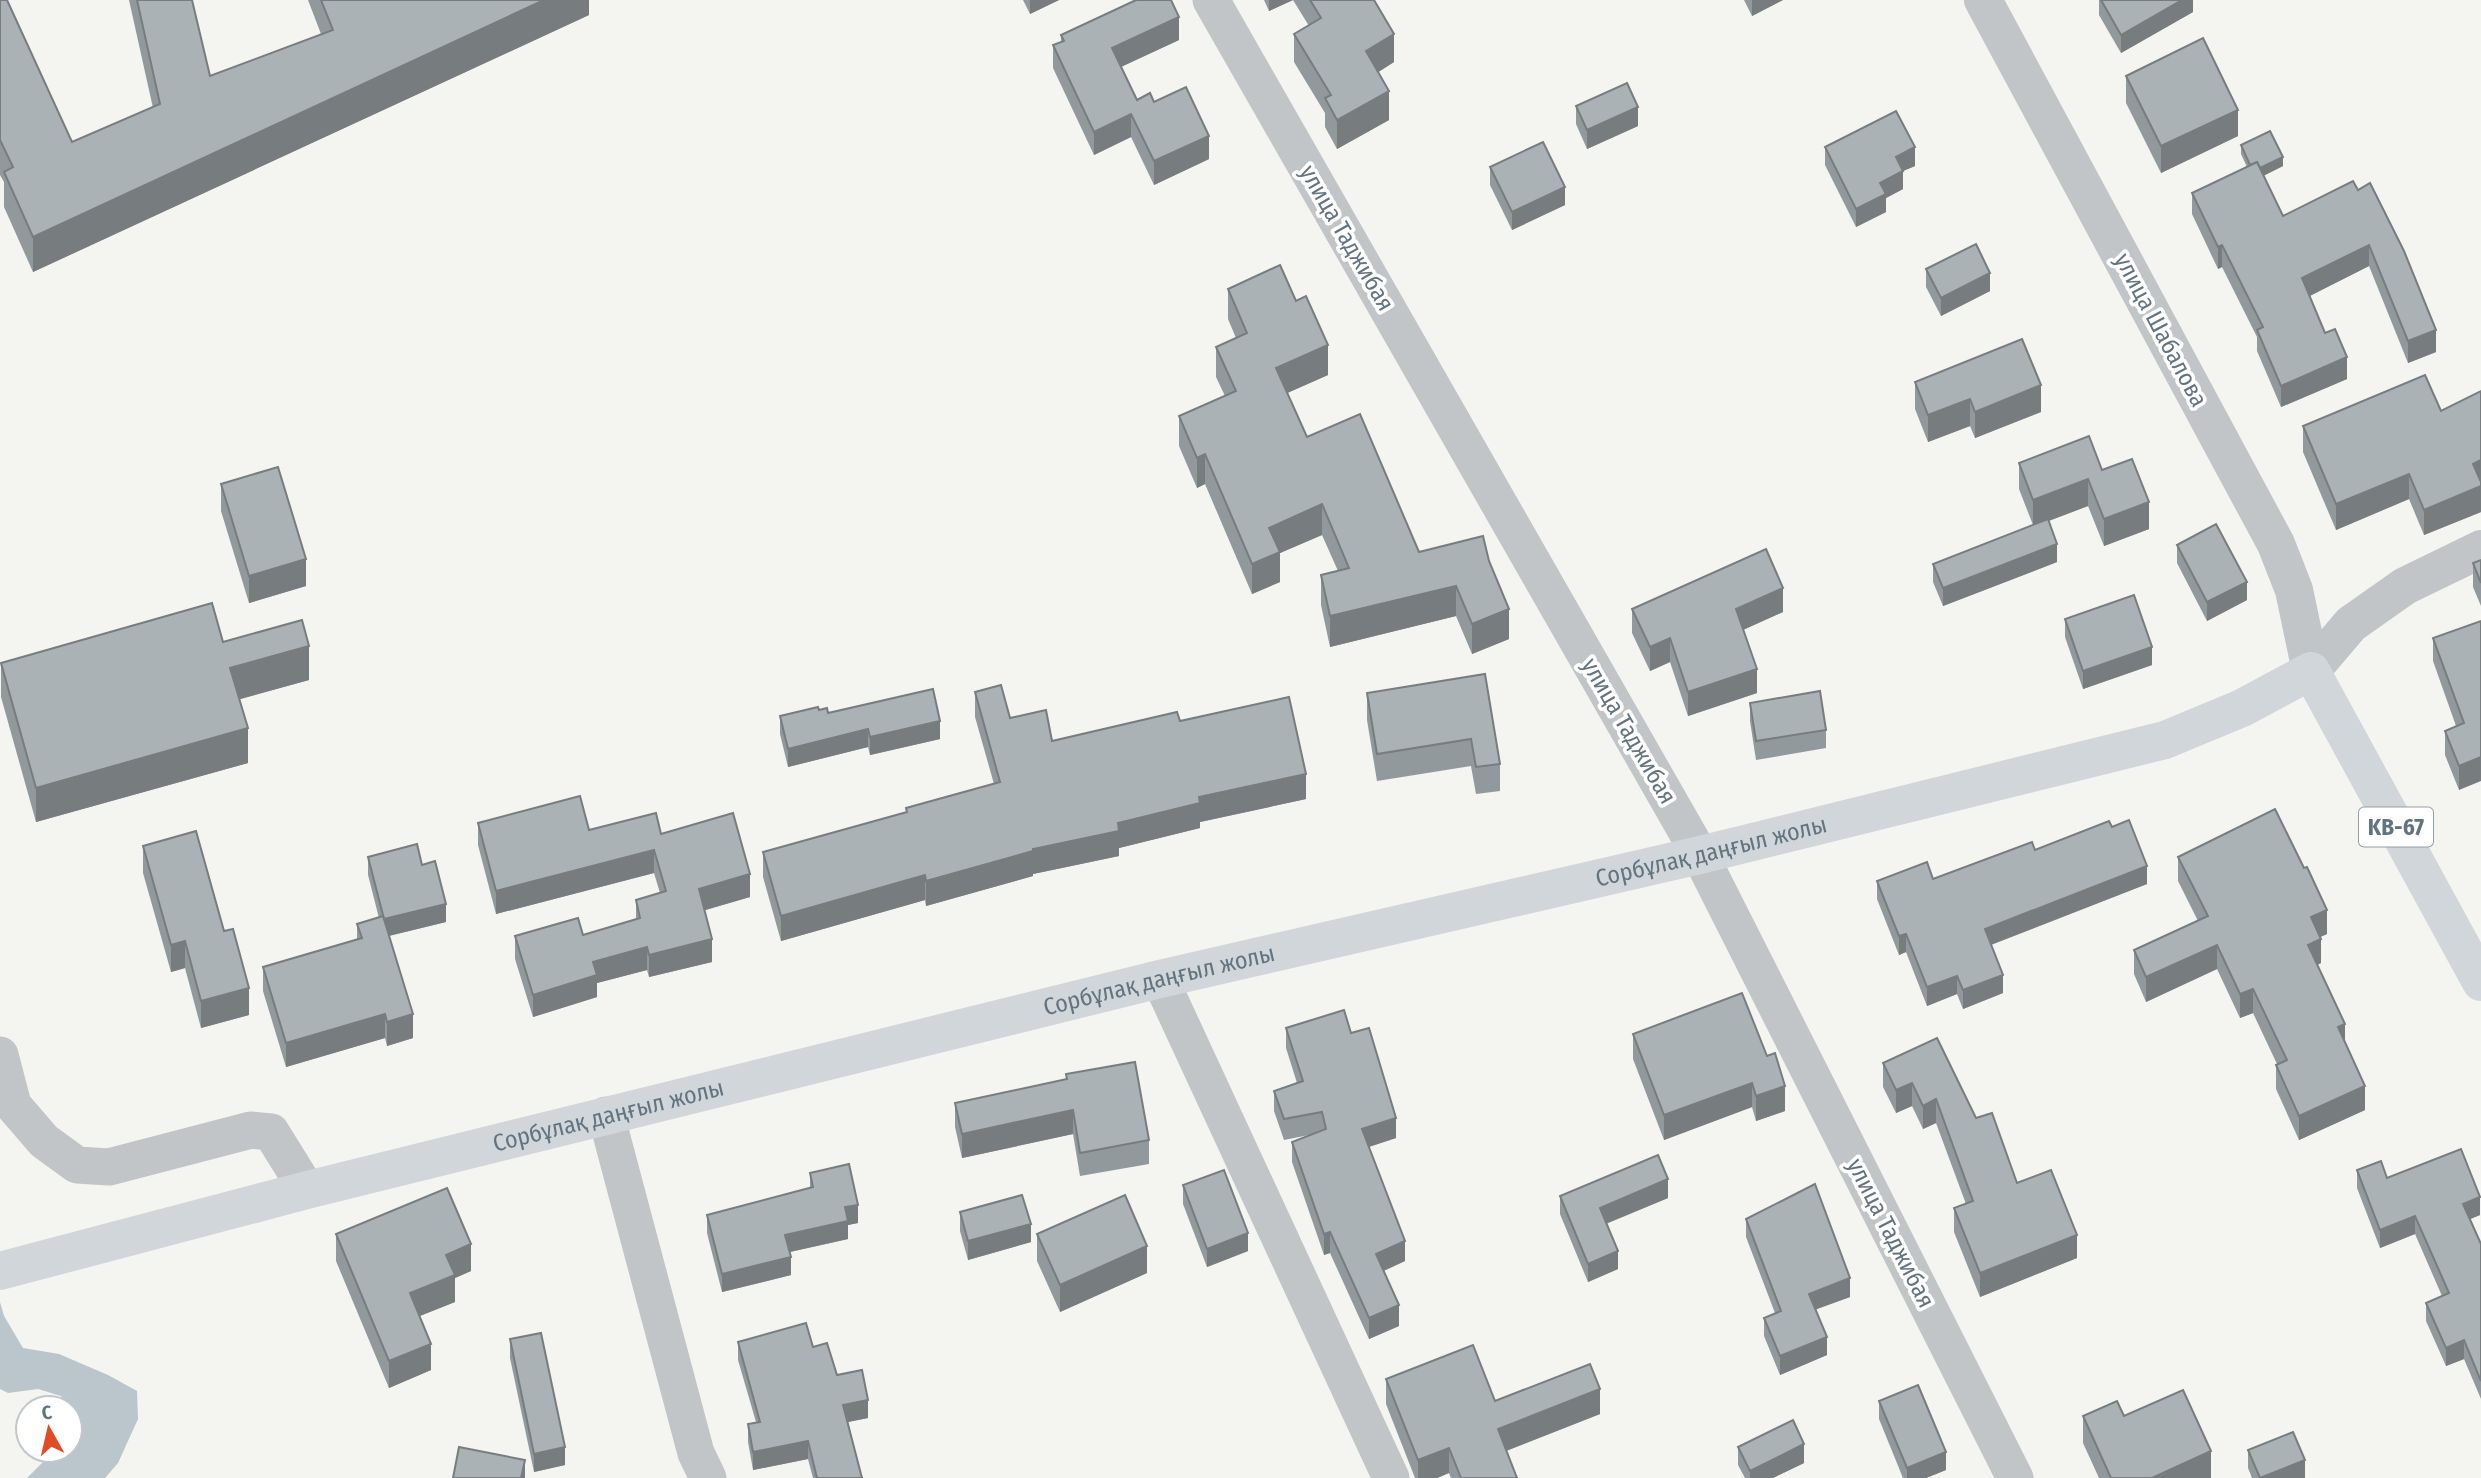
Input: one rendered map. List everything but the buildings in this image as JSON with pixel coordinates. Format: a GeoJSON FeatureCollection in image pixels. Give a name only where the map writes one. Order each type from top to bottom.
{"type":"FeatureCollection","features":[{"type":"Feature","properties":{"kind":"main road","name":"Сорбұлақ даңғыл жолы"},"geometry":{"type":"LineString","coordinates":[[0,1271],[307,1190],[1160,979],[1700,855],[2165,740],[2242,708],[2311,671]]}},
{"type":"Feature","properties":{"kind":"main road","name":"KB-67"},"geometry":{"type":"LineString","coordinates":[[2311,671],[2481,982]]}},
{"type":"Feature","properties":{"kind":"street","name":"улица Таджибая"},"geometry":{"type":"LineString","coordinates":[[1211,0],[1700,855],[2015,1478]]}},
{"type":"Feature","properties":{"kind":"street","name":"улица Шабалова"},"geometry":{"type":"LineString","coordinates":[[1983,0],[2276,544],[2294,590],[2311,671]]}},
{"type":"Feature","properties":{"kind":"street"},"geometry":{"type":"LineString","coordinates":[[2311,671],[2351,624],[2405,586],[2481,549]]}},
{"type":"Feature","properties":{"kind":"street"},"geometry":{"type":"LineString","coordinates":[[1160,979],[1391,1478]]}},
{"type":"Feature","properties":{"kind":"street"},"geometry":{"type":"LineString","coordinates":[[0,1055],[13,1105],[44,1141],[77,1165],[108,1167],[251,1130],[271,1132],[307,1190]]}},
{"type":"Feature","properties":{"kind":"street"},"geometry":{"type":"LineString","coordinates":[[606,1115],[696,1454],[708,1478]]}},
{"type":"Feature","properties":{"kind":"shaded area"},"geometry":{"type":"Polygon","coordinates":[[[0,1302],[4,1316],[23,1348],[59,1354],[137,1391],[138,1419],[118,1463],[105,1478],[27,1478],[41,1464],[84,1464],[84,1394],[54,1394],[38,1389],[8,1393],[0,1389],[0,1302]]]}}]}
